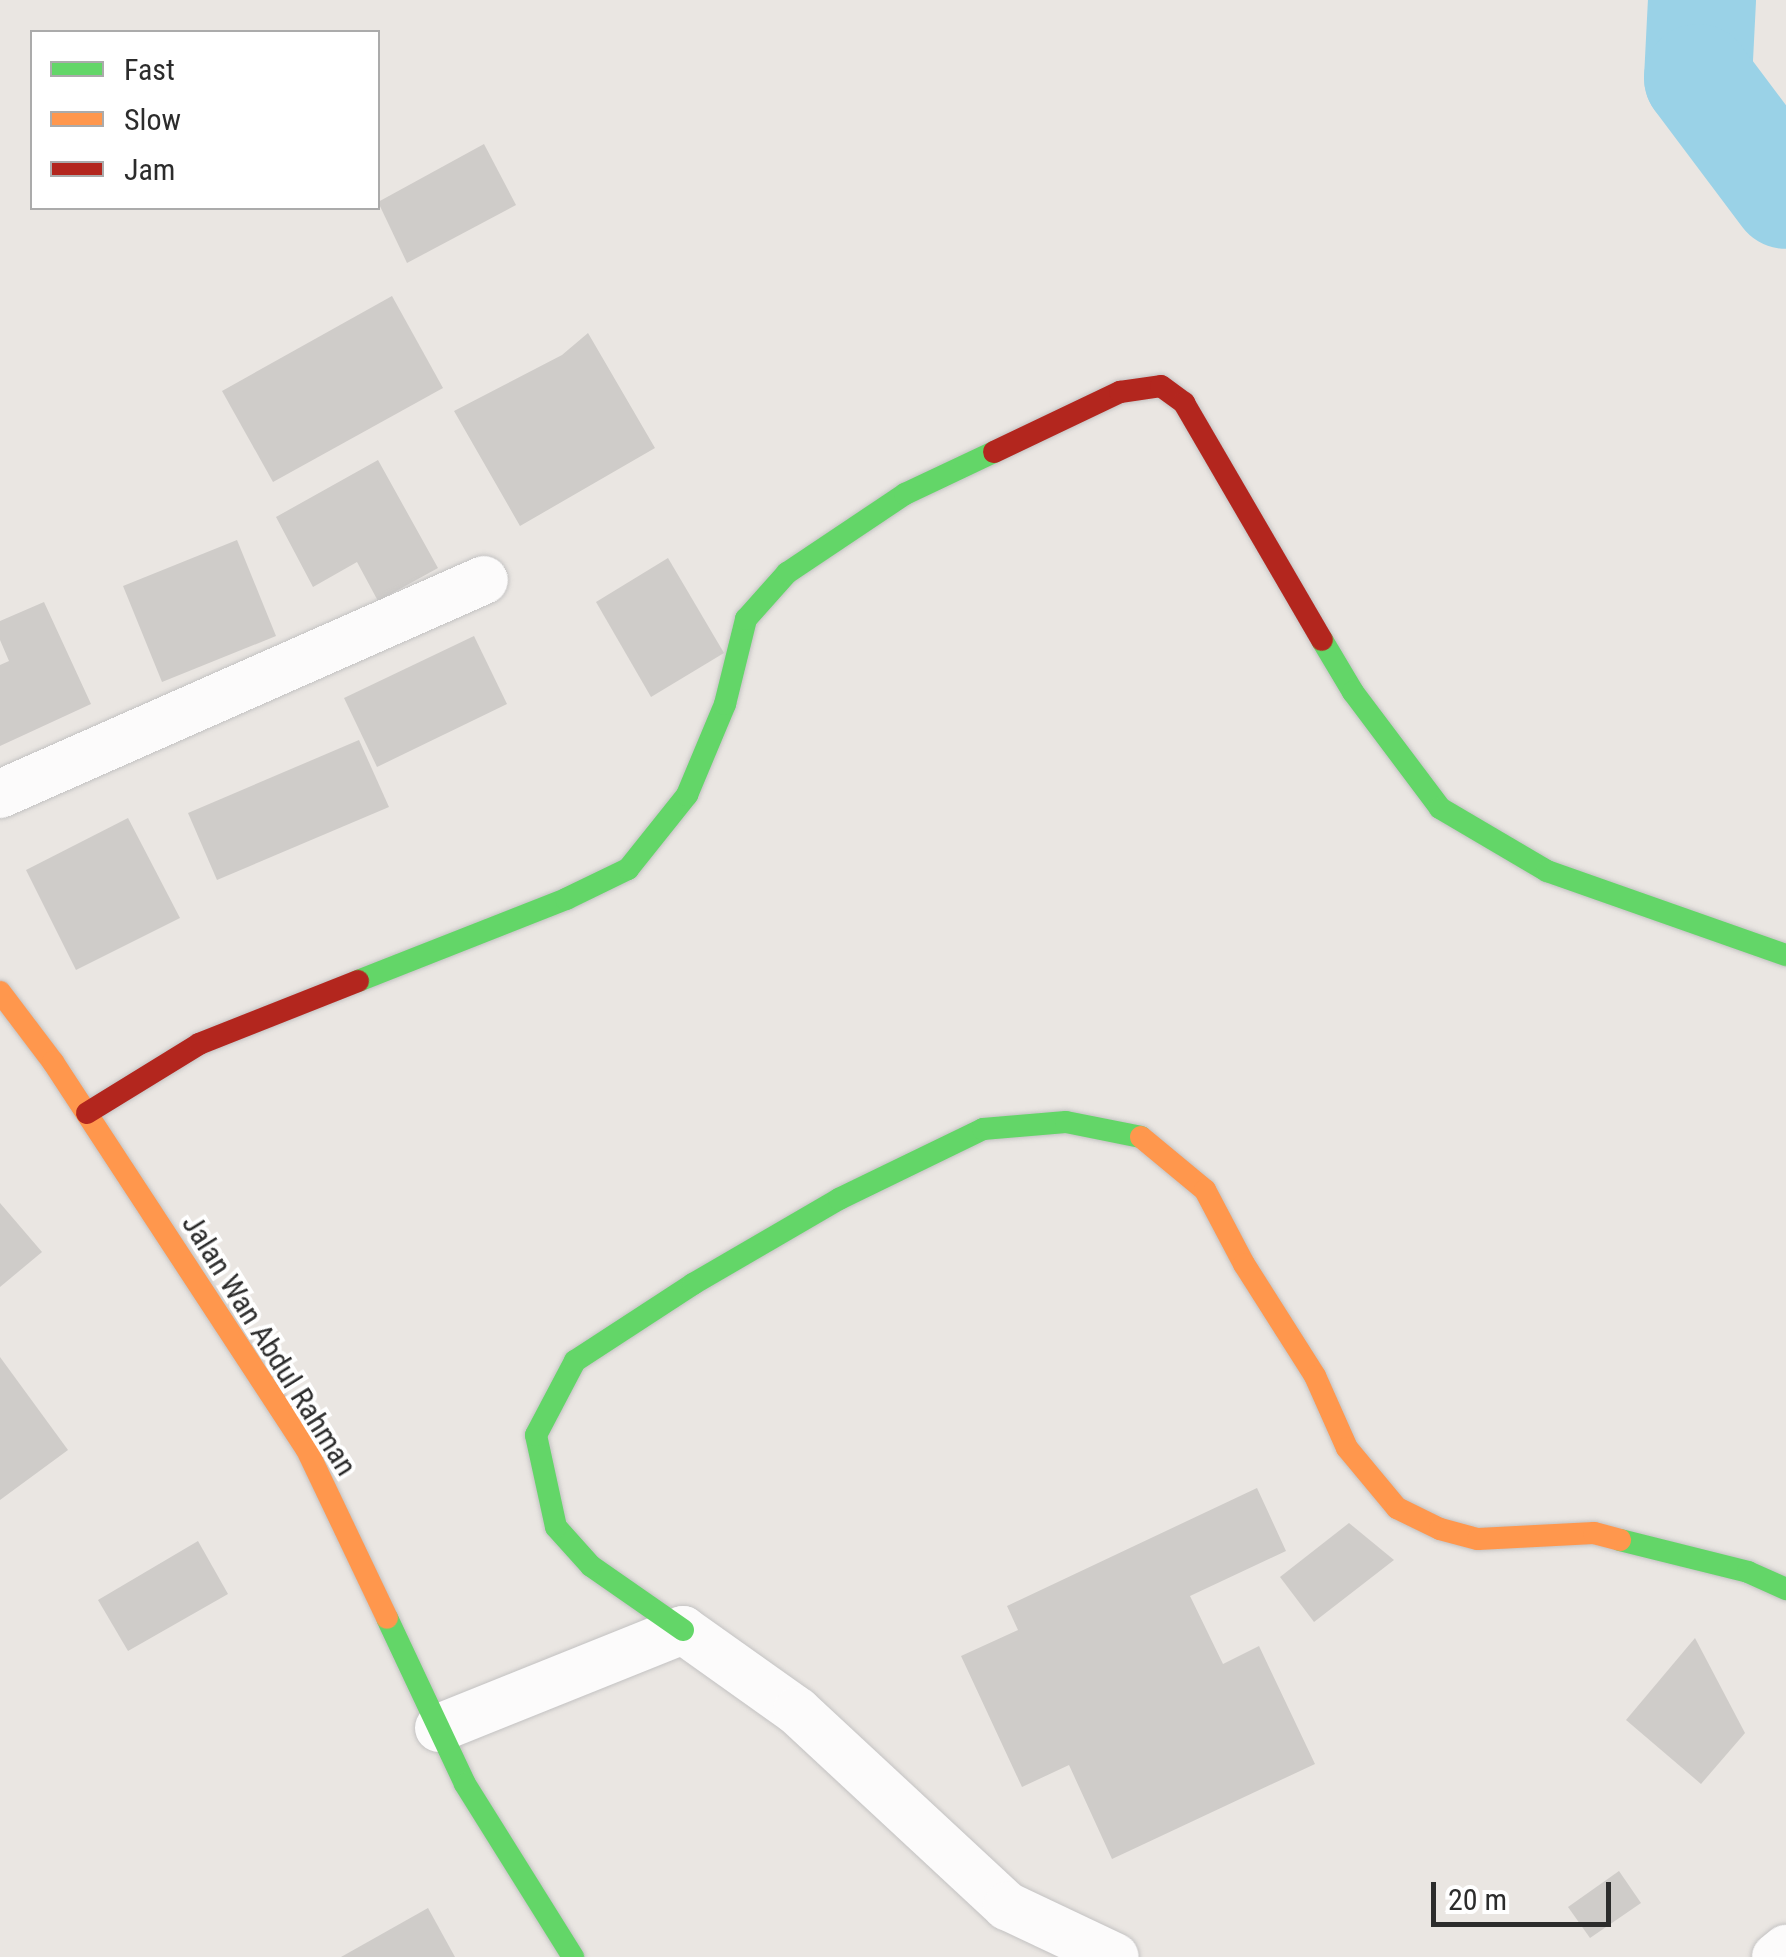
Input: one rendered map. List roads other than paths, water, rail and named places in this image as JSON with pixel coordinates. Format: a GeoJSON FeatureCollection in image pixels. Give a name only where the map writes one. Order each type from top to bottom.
{"type":"FeatureCollection","features":[{"type":"Feature","properties":{"kind":"street"},"geometry":{"type":"LineString","coordinates":[[86,1113],[200,1044],[566,900],[628,869],[687,796],[726,704],[746,619],[787,573],[905,494],[1120,392],[1161,386],[1184,403],[1354,692],[1440,808],[1547,871],[1786,956]]}},
{"type":"Feature","properties":{"kind":"street"},"geometry":{"type":"LineString","coordinates":[[0,794],[484,580]]}},
{"type":"Feature","properties":{"kind":"street","name":"Jalan Wan Abdul Rahman"},"geometry":{"type":"LineString","coordinates":[[0,992],[86,1113],[306,1448],[465,1784],[573,1957]]}},
{"type":"Feature","properties":{"kind":"street"},"geometry":{"type":"LineString","coordinates":[[1115,1957],[1006,1906],[796,1711],[591,1566],[556,1527],[536,1435],[575,1361],[807,1218],[983,1129],[1066,1122],[1140,1136],[1206,1190],[1244,1264],[1315,1376],[1347,1448],[1397,1508],[1440,1528],[1478,1539],[1594,1533],[1748,1572],[1786,1589]]}},
{"type":"Feature","properties":{"kind":"street"},"geometry":{"type":"LineString","coordinates":[[439,1728],[683,1630]]}},
{"type":"Feature","properties":{"kind":"street"},"geometry":{"type":"LineString","coordinates":[[1776,1957],[1786,1950]]}},
{"type":"Feature","properties":{"kind":"waterway"},"geometry":{"type":"LineString","coordinates":[[1702,0],[1698,78],[1786,195]]}}]}
